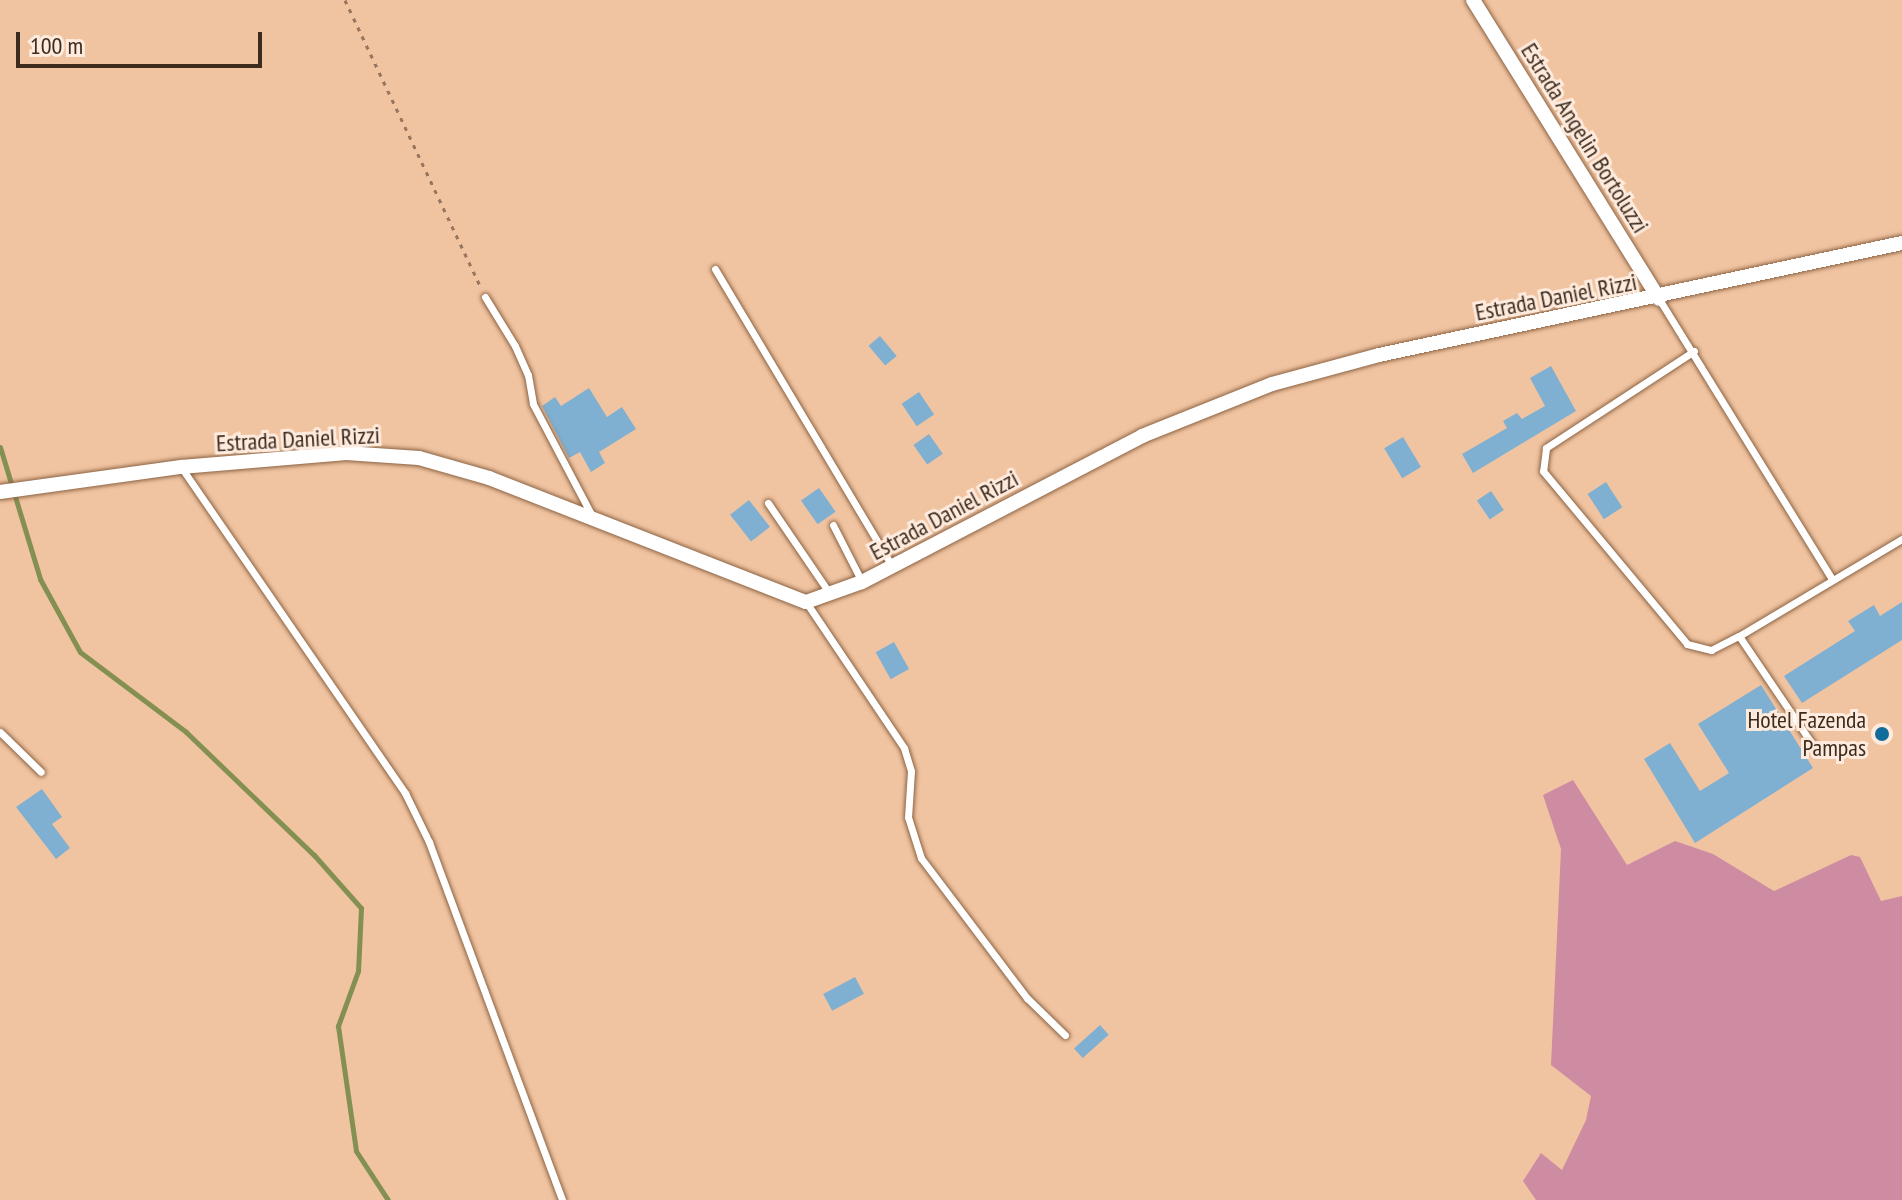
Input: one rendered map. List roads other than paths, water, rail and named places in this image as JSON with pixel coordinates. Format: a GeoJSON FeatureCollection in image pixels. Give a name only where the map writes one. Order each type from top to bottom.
{"type":"FeatureCollection","features":[{"type":"Feature","properties":{"kind":"street","name":"Estrada Angelin Bortoluzzi"},"geometry":{"type":"LineString","coordinates":[[1473,0],[1659,299]]}},
{"type":"Feature","properties":{"kind":"street","name":"Estrada Daniel Rizzi"},"geometry":{"type":"LineString","coordinates":[[0,492],[18,487],[181,467],[346,453],[419,458],[594,519],[806,602],[862,582],[1142,436],[1272,384],[1379,355],[1659,299],[1902,243]]}},
{"type":"Feature","properties":{"kind":"lane"},"geometry":{"type":"LineString","coordinates":[[715,269],[892,566]]}},
{"type":"Feature","properties":{"kind":"lane"},"geometry":{"type":"LineString","coordinates":[[485,297],[515,346],[528,375],[533,404],[594,519]]}},
{"type":"Feature","properties":{"kind":"lane"},"geometry":{"type":"LineString","coordinates":[[1659,299],[1694,351],[1832,579]]}},
{"type":"Feature","properties":{"kind":"lane"},"geometry":{"type":"LineString","coordinates":[[1694,351],[1546,448],[1543,471],[1687,644],[1711,650],[1902,539]]}},
{"type":"Feature","properties":{"kind":"lane"},"geometry":{"type":"LineString","coordinates":[[181,467],[405,793],[429,842],[562,1200]]}},
{"type":"Feature","properties":{"kind":"lane"},"geometry":{"type":"LineString","coordinates":[[768,503],[830,594]]}},
{"type":"Feature","properties":{"kind":"lane"},"geometry":{"type":"LineString","coordinates":[[833,525],[862,582]]}},
{"type":"Feature","properties":{"kind":"lane"},"geometry":{"type":"LineString","coordinates":[[806,602],[904,748],[911,771],[908,817],[921,858],[1027,998],[1065,1035]]}},
{"type":"Feature","properties":{"kind":"lane"},"geometry":{"type":"LineString","coordinates":[[1739,636],[1812,744]]}},
{"type":"Feature","properties":{"kind":"lane"},"geometry":{"type":"LineString","coordinates":[[0,732],[41,772]]}},
{"type":"Feature","properties":{"kind":"waterway"},"geometry":{"type":"LineString","coordinates":[[0,447],[40,579],[80,652],[186,732],[314,855],[361,908],[358,971],[338,1026],[356,1151],[388,1200]]}},
{"type":"Feature","properties":{"kind":"place","name":"Hotel Fazenda Pampas"},"geometry":{"type":"Point","coordinates":[1882,734]}}]}
